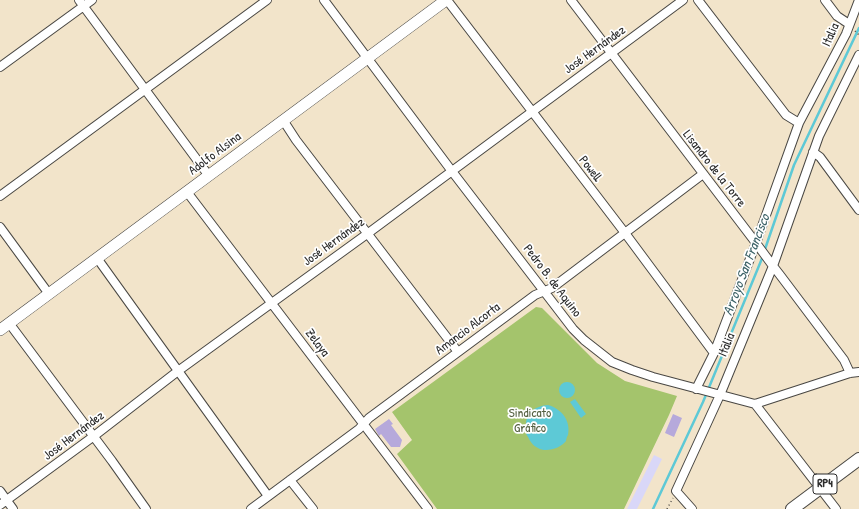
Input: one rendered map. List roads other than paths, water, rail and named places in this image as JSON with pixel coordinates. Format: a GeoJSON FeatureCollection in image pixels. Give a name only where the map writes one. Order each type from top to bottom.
{"type":"FeatureCollection","features":[{"type":"Feature","properties":{"kind":"main road","name":"RP4"},"geometry":{"type":"LineString","coordinates":[[792,509],[859,459]]}},
{"type":"Feature","properties":{"kind":"street"},"geometry":{"type":"LineString","coordinates":[[0,68],[81,3],[92,0]]}},
{"type":"Feature","properties":{"kind":"street"},"geometry":{"type":"LineString","coordinates":[[0,196],[266,0]]}},
{"type":"Feature","properties":{"kind":"street","name":"Pedro B. de Aquino"},"geometry":{"type":"LineString","coordinates":[[324,0],[545,292],[584,340],[612,362],[653,377],[746,403],[755,404]]}},
{"type":"Feature","properties":{"kind":"street","name":"Adolfo Alsina"},"geometry":{"type":"LineString","coordinates":[[0,330],[446,0]]}},
{"type":"Feature","properties":{"kind":"street","name":"Powell"},"geometry":{"type":"LineString","coordinates":[[446,0],[625,233],[714,353]]}},
{"type":"Feature","properties":{"kind":"street","name":"Lisandro de la Torre"},"geometry":{"type":"LineString","coordinates":[[571,0],[844,360],[850,373]]}},
{"type":"Feature","properties":{"kind":"street","name":"José Hernández"},"geometry":{"type":"LineString","coordinates":[[3,503],[94,436],[178,371],[311,273],[367,234],[683,0]]}},
{"type":"Feature","properties":{"kind":"street"},"geometry":{"type":"LineString","coordinates":[[698,0],[786,115],[799,123]]}},
{"type":"Feature","properties":{"kind":"street"},"geometry":{"type":"LineString","coordinates":[[825,0],[837,16],[849,24]]}},
{"type":"Feature","properties":{"kind":"street","name":"Italia"},"geometry":{"type":"LineString","coordinates":[[699,390],[758,246],[799,123],[846,34],[859,0]]}},
{"type":"Feature","properties":{"kind":"street"},"geometry":{"type":"LineString","coordinates":[[81,3],[209,176]]}},
{"type":"Feature","properties":{"kind":"street","name":"Italia"},"geometry":{"type":"LineString","coordinates":[[692,509],[676,491],[718,394],[771,263],[819,136],[859,55]]}},
{"type":"Feature","properties":{"kind":"street"},"geometry":{"type":"LineString","coordinates":[[283,120],[296,140],[458,352]]}},
{"type":"Feature","properties":{"kind":"street"},"geometry":{"type":"LineString","coordinates":[[813,152],[820,157],[859,210]]}},
{"type":"Feature","properties":{"kind":"street","name":"Amancio Alcorta"},"geometry":{"type":"LineString","coordinates":[[250,509],[359,429],[369,418],[535,295],[552,288],[703,174]]}},
{"type":"Feature","properties":{"kind":"street","name":"Zelaya"},"geometry":{"type":"LineString","coordinates":[[187,192],[428,509]]}},
{"type":"Feature","properties":{"kind":"street"},"geometry":{"type":"LineString","coordinates":[[0,227],[49,294]]}},
{"type":"Feature","properties":{"kind":"street"},"geometry":{"type":"LineString","coordinates":[[97,258],[268,496]]}},
{"type":"Feature","properties":{"kind":"street"},"geometry":{"type":"LineString","coordinates":[[9,323],[94,436],[146,509]]}},
{"type":"Feature","properties":{"kind":"street"},"geometry":{"type":"LineString","coordinates":[[836,509],[755,404],[850,373],[859,372]]}},
{"type":"Feature","properties":{"kind":"street"},"geometry":{"type":"LineString","coordinates":[[290,480],[313,509]]}},
{"type":"Feature","properties":{"kind":"street"},"geometry":{"type":"LineString","coordinates":[[0,491],[3,503],[13,509]]}},
{"type":"Feature","properties":{"kind":"water"},"geometry":{"type":"Polygon","coordinates":[[[564,382],[570,382],[575,387],[573,396],[570,398],[564,398],[559,393],[559,387],[564,382]]]}},
{"type":"Feature","properties":{"kind":"water"},"geometry":{"type":"Polygon","coordinates":[[[575,399],[586,414],[581,418],[570,402],[575,399]]]}},
{"type":"Feature","properties":{"kind":"water"},"geometry":{"type":"Polygon","coordinates":[[[548,405],[557,409],[564,416],[567,420],[569,430],[564,444],[553,449],[545,450],[536,447],[526,434],[526,420],[532,410],[548,405]]]}},
{"type":"Feature","properties":{"kind":"waterway","name":"Arroyo San Francisco"},"geometry":{"type":"LineString","coordinates":[[764,252],[794,165],[859,28]]}},
{"type":"Feature","properties":{"kind":"waterway","name":"Arroyo San Francisco"},"geometry":{"type":"LineString","coordinates":[[653,509],[703,402],[763,256]]}},
{"type":"Feature","properties":{"kind":"park label","name":"Sindicato Gráfico"},"geometry":{"type":"Point","coordinates":[530,422]}}]}
